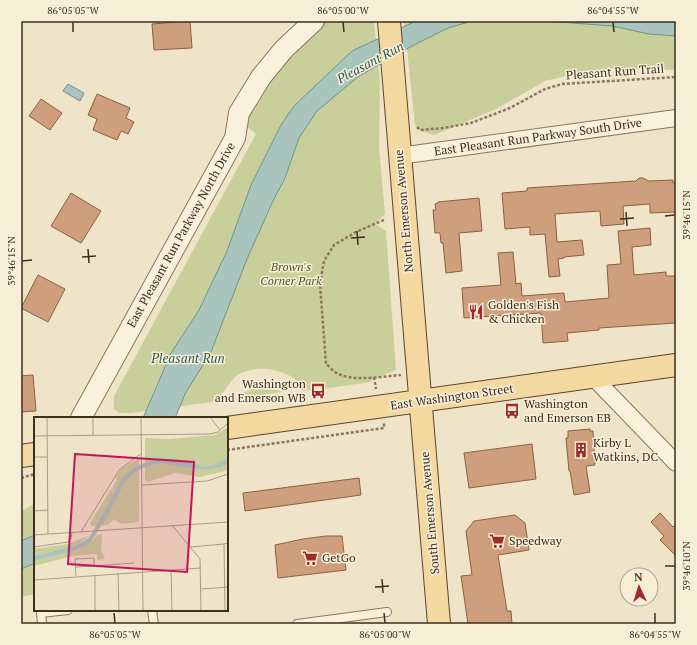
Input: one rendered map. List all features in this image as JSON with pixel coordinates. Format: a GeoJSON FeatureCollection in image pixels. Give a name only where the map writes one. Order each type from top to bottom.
{"type":"FeatureCollection","features":[{"type":"Feature","properties":{"kind":"main road","name":"North Emerson Avenue"},"geometry":{"type":"LineString","coordinates":[[389,21],[399,156],[421,402]]}},
{"type":"Feature","properties":{"kind":"main road","name":"East Washington Street"},"geometry":{"type":"LineString","coordinates":[[228,428],[421,402],[676,365]]}},
{"type":"Feature","properties":{"kind":"main road","name":"South Emerson Avenue"},"geometry":{"type":"LineString","coordinates":[[421,402],[438,624]]}},
{"type":"Feature","properties":{"kind":"main road"},"geometry":{"type":"LineString","coordinates":[[21,456],[34,454]]}},
{"type":"Feature","properties":{"kind":"street","name":"East Pleasant Run Parkway North Drive"},"geometry":{"type":"LineString","coordinates":[[82,417],[235,138],[239,113],[252,90],[284,48],[314,21]]}},
{"type":"Feature","properties":{"kind":"street","name":"East Pleasant Run Parkway South Drive"},"geometry":{"type":"LineString","coordinates":[[399,156],[676,118]]}},
{"type":"Feature","properties":{"kind":"street"},"geometry":{"type":"LineString","coordinates":[[592,376],[676,463]]}},
{"type":"Feature","properties":{"kind":"lane"},"geometry":{"type":"LineString","coordinates":[[42,624],[41,613],[59,611]]}},
{"type":"Feature","properties":{"kind":"lane"},"geometry":{"type":"LineString","coordinates":[[152,611],[154,624]]}},
{"type":"Feature","properties":{"kind":"lane"},"geometry":{"type":"LineString","coordinates":[[297,624],[334,621],[387,612]]}},
{"type":"Feature","properties":{"kind":"path","name":"Pleasant Run Trail"},"geometry":{"type":"LineString","coordinates":[[415,126],[420,130],[471,123],[510,108],[545,89],[562,84],[676,77]]}},
{"type":"Feature","properties":{"kind":"path"},"geometry":{"type":"LineString","coordinates":[[384,220],[356,232],[334,245],[323,266],[320,284],[326,364],[336,373],[346,376],[367,378],[398,375]]}},
{"type":"Feature","properties":{"kind":"path"},"geometry":{"type":"LineString","coordinates":[[228,450],[384,428]]}},
{"type":"Feature","properties":{"kind":"path"},"geometry":{"type":"LineString","coordinates":[[21,478],[34,474]]}},
{"type":"Feature","properties":{"kind":"green space","name":"Brown's Corner Park"},"geometry":{"type":"Polygon","coordinates":[[[322,21],[374,21],[380,81],[379,148],[385,214],[375,224],[386,231],[396,370],[371,380],[371,382],[322,389],[321,384],[313,386],[313,390],[303,391],[299,388],[300,385],[294,379],[279,371],[269,369],[251,370],[235,377],[222,394],[212,402],[131,413],[119,413],[114,409],[114,396],[256,134],[241,122],[251,101],[322,21]]]}},
{"type":"Feature","properties":{"kind":"green space"},"geometry":{"type":"Polygon","coordinates":[[[404,21],[676,21],[676,70],[621,68],[587,71],[545,81],[496,109],[434,135],[421,131],[415,125],[404,21]]]}},
{"type":"Feature","properties":{"kind":"green space"},"geometry":{"type":"Polygon","coordinates":[[[274,387],[282,392],[237,399],[239,395],[252,389],[274,387]]]}},
{"type":"Feature","properties":{"kind":"green space"},"geometry":{"type":"Polygon","coordinates":[[[34,504],[34,535],[21,541],[21,512],[34,504]]]}},
{"type":"Feature","properties":{"kind":"green space"},"geometry":{"type":"Polygon","coordinates":[[[34,563],[34,594],[21,597],[21,569],[34,563]]]}},
{"type":"Feature","properties":{"kind":"water","name":"Pleasant Run"},"geometry":{"type":"Polygon","coordinates":[[[416,21],[472,21],[448,28],[412,46],[359,76],[317,111],[299,138],[285,178],[247,259],[211,352],[185,394],[175,417],[143,417],[171,353],[199,310],[227,251],[251,185],[281,125],[294,106],[352,51],[416,21]]]}},
{"type":"Feature","properties":{"kind":"water"},"geometry":{"type":"Polygon","coordinates":[[[546,21],[676,21],[676,36],[649,34],[612,26],[546,21]]]}},
{"type":"Feature","properties":{"kind":"water"},"geometry":{"type":"Polygon","coordinates":[[[68,84],[84,93],[80,101],[63,91],[68,84]]]}},
{"type":"Feature","properties":{"kind":"water"},"geometry":{"type":"Polygon","coordinates":[[[34,535],[34,563],[21,569],[21,541],[34,535]]]}},
{"type":"Feature","properties":{"kind":"building"},"geometry":{"type":"Polygon","coordinates":[[[190,21],[192,48],[154,50],[152,24],[190,21]]]}},
{"type":"Feature","properties":{"kind":"building"},"geometry":{"type":"Polygon","coordinates":[[[97,94],[130,108],[126,118],[134,122],[128,134],[121,131],[117,140],[93,130],[97,119],[88,115],[97,94]]]}},
{"type":"Feature","properties":{"kind":"building"},"geometry":{"type":"Polygon","coordinates":[[[41,99],[62,113],[50,130],[29,116],[41,99]]]}},
{"type":"Feature","properties":{"kind":"building"},"geometry":{"type":"Polygon","coordinates":[[[639,178],[649,181],[673,180],[673,183],[676,183],[676,212],[650,213],[650,204],[623,206],[624,224],[601,226],[600,211],[555,214],[557,242],[582,240],[584,255],[558,259],[560,276],[549,277],[545,234],[530,235],[530,227],[505,229],[502,193],[527,191],[527,188],[636,181],[639,178]]]}},
{"type":"Feature","properties":{"kind":"building"},"geometry":{"type":"Polygon","coordinates":[[[71,193],[101,211],[81,243],[51,226],[71,193]]]}},
{"type":"Feature","properties":{"kind":"building"},"geometry":{"type":"Polygon","coordinates":[[[479,198],[482,231],[459,233],[462,271],[446,273],[443,243],[441,243],[440,233],[435,233],[433,210],[436,210],[435,204],[438,202],[479,198]]]}},
{"type":"Feature","properties":{"kind":"building"},"geometry":{"type":"Polygon","coordinates":[[[650,228],[651,245],[632,247],[634,275],[666,272],[666,276],[676,276],[676,323],[599,328],[599,330],[567,333],[568,341],[543,343],[541,313],[464,318],[462,288],[501,285],[498,253],[513,252],[516,284],[521,283],[522,296],[564,293],[565,302],[609,298],[607,265],[621,264],[618,231],[650,228]]]}},
{"type":"Feature","properties":{"kind":"building"},"geometry":{"type":"Polygon","coordinates":[[[38,275],[65,289],[48,322],[21,308],[38,275]]]}},
{"type":"Feature","properties":{"kind":"building"},"geometry":{"type":"Polygon","coordinates":[[[33,375],[36,411],[21,412],[21,376],[33,375]]]}},
{"type":"Feature","properties":{"kind":"building","name":"Kirby L Watkins, DC"},"geometry":{"type":"Polygon","coordinates":[[[590,429],[590,431],[593,431],[595,465],[586,466],[590,492],[574,495],[569,471],[566,438],[568,438],[568,431],[590,429]]]}},
{"type":"Feature","properties":{"kind":"building"},"geometry":{"type":"Polygon","coordinates":[[[532,444],[536,479],[469,488],[464,453],[532,444]]]}},
{"type":"Feature","properties":{"kind":"building"},"geometry":{"type":"Polygon","coordinates":[[[359,478],[361,495],[245,511],[243,493],[359,478]]]}},
{"type":"Feature","properties":{"kind":"building"},"geometry":{"type":"Polygon","coordinates":[[[660,513],[673,527],[676,524],[676,556],[660,540],[664,536],[651,522],[660,513]]]}},
{"type":"Feature","properties":{"kind":"building"},"geometry":{"type":"Polygon","coordinates":[[[515,515],[525,523],[529,550],[498,555],[507,611],[511,611],[512,624],[468,624],[461,576],[472,575],[466,531],[474,521],[515,515]]]}},
{"type":"Feature","properties":{"kind":"building","name":"GetGo"},"geometry":{"type":"Polygon","coordinates":[[[326,536],[342,536],[346,570],[278,578],[275,545],[326,536]]]}},
{"type":"Feature","properties":{"kind":"place","name":"Golden's Fish & Chicken"},"geometry":{"type":"Point","coordinates":[476,312]}},
{"type":"Feature","properties":{"kind":"place","name":"Washington and Emerson WB"},"geometry":{"type":"Point","coordinates":[318,391]}},
{"type":"Feature","properties":{"kind":"place","name":"Washington and Emerson EB"},"geometry":{"type":"Point","coordinates":[512,411]}},
{"type":"Feature","properties":{"kind":"place","name":"Kirby L Watkins, DC"},"geometry":{"type":"Point","coordinates":[581,450]}},
{"type":"Feature","properties":{"kind":"place","name":"Speedway"},"geometry":{"type":"Point","coordinates":[497,541]}},
{"type":"Feature","properties":{"kind":"place","name":"GetGo"},"geometry":{"type":"Point","coordinates":[310,558]}}]}
